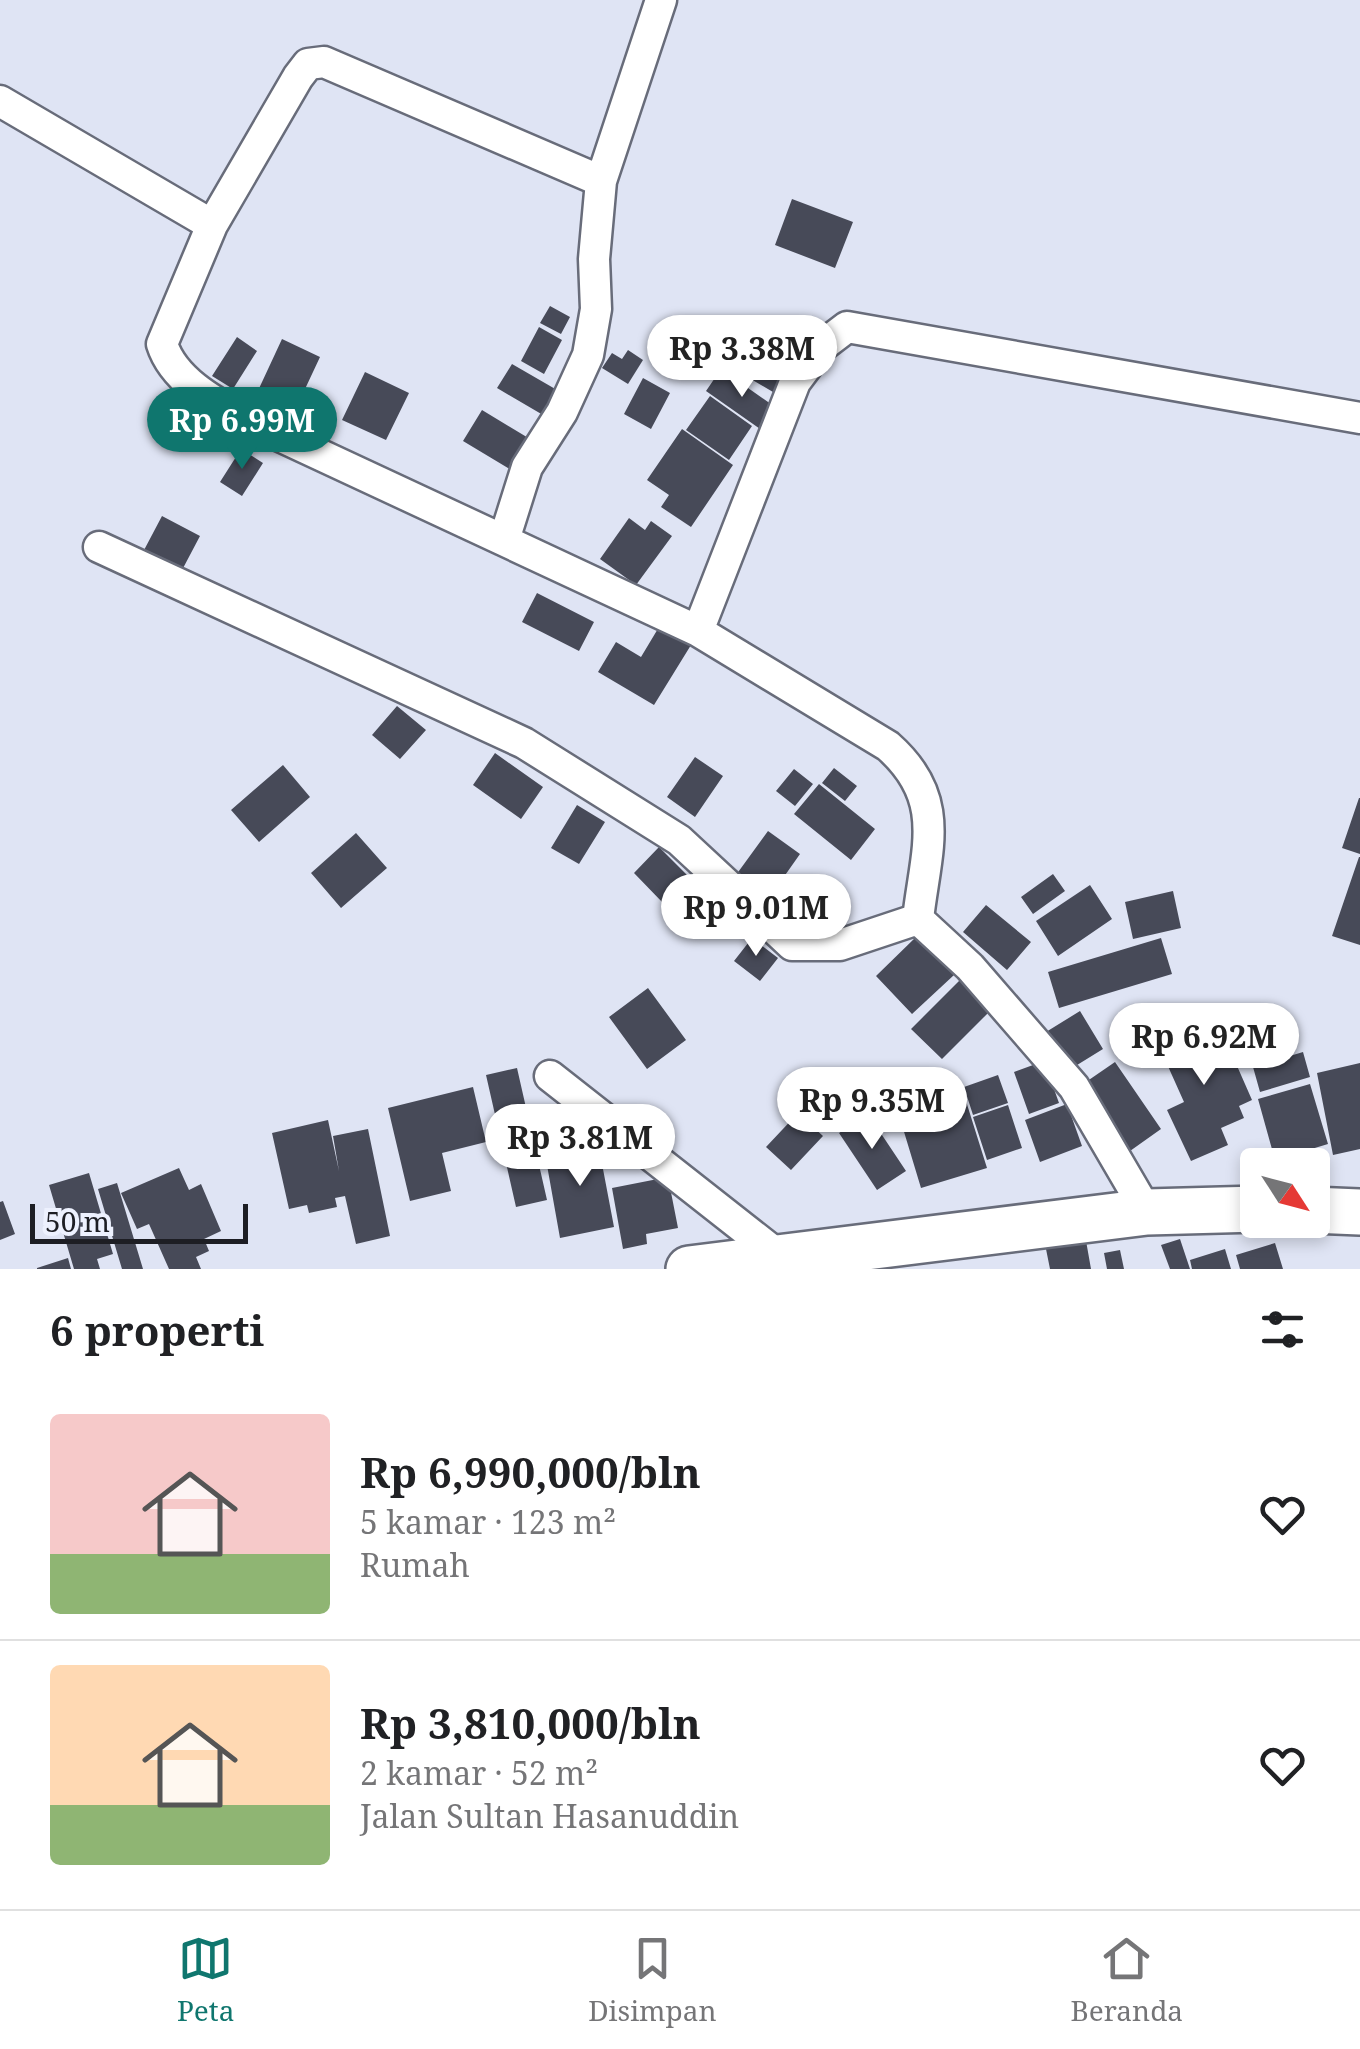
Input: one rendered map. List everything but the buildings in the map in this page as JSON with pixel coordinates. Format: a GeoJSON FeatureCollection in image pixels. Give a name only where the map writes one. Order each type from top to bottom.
{"type":"FeatureCollection","features":[{"type":"Feature","properties":{"kind":"street"},"geometry":{"type":"LineString","coordinates":[[504,540],[528,467],[562,412],[588,355],[596,309],[594,259],[601,180],[661,0]]}},
{"type":"Feature","properties":{"kind":"street"},"geometry":{"type":"LineString","coordinates":[[601,180],[324,62],[308,64],[212,225],[162,344],[182,375],[250,422],[698,631],[888,746],[919,778],[930,814],[918,919]]}},
{"type":"Feature","properties":{"kind":"street"},"geometry":{"type":"LineString","coordinates":[[0,100],[212,225]]}},
{"type":"Feature","properties":{"kind":"street"},"geometry":{"type":"LineString","coordinates":[[698,631],[795,382],[822,346],[847,328],[1360,418]]}},
{"type":"Feature","properties":{"kind":"street"},"geometry":{"type":"LineString","coordinates":[[100,548],[524,743],[679,840],[792,945],[840,944],[918,919]]}},
{"type":"Feature","properties":{"kind":"street"},"geometry":{"type":"LineString","coordinates":[[918,919],[970,967],[1074,1087],[1148,1212]]}},
{"type":"Feature","properties":{"kind":"street"},"geometry":{"type":"LineString","coordinates":[[550,1076],[779,1256]]}},
{"type":"Feature","properties":{"kind":"street"},"geometry":{"type":"LineString","coordinates":[[690,1269],[1148,1212],[1240,1209]]}},
{"type":"Feature","properties":{"kind":"street"},"geometry":{"type":"LineString","coordinates":[[1330,1211],[1360,1212]]}}]}
